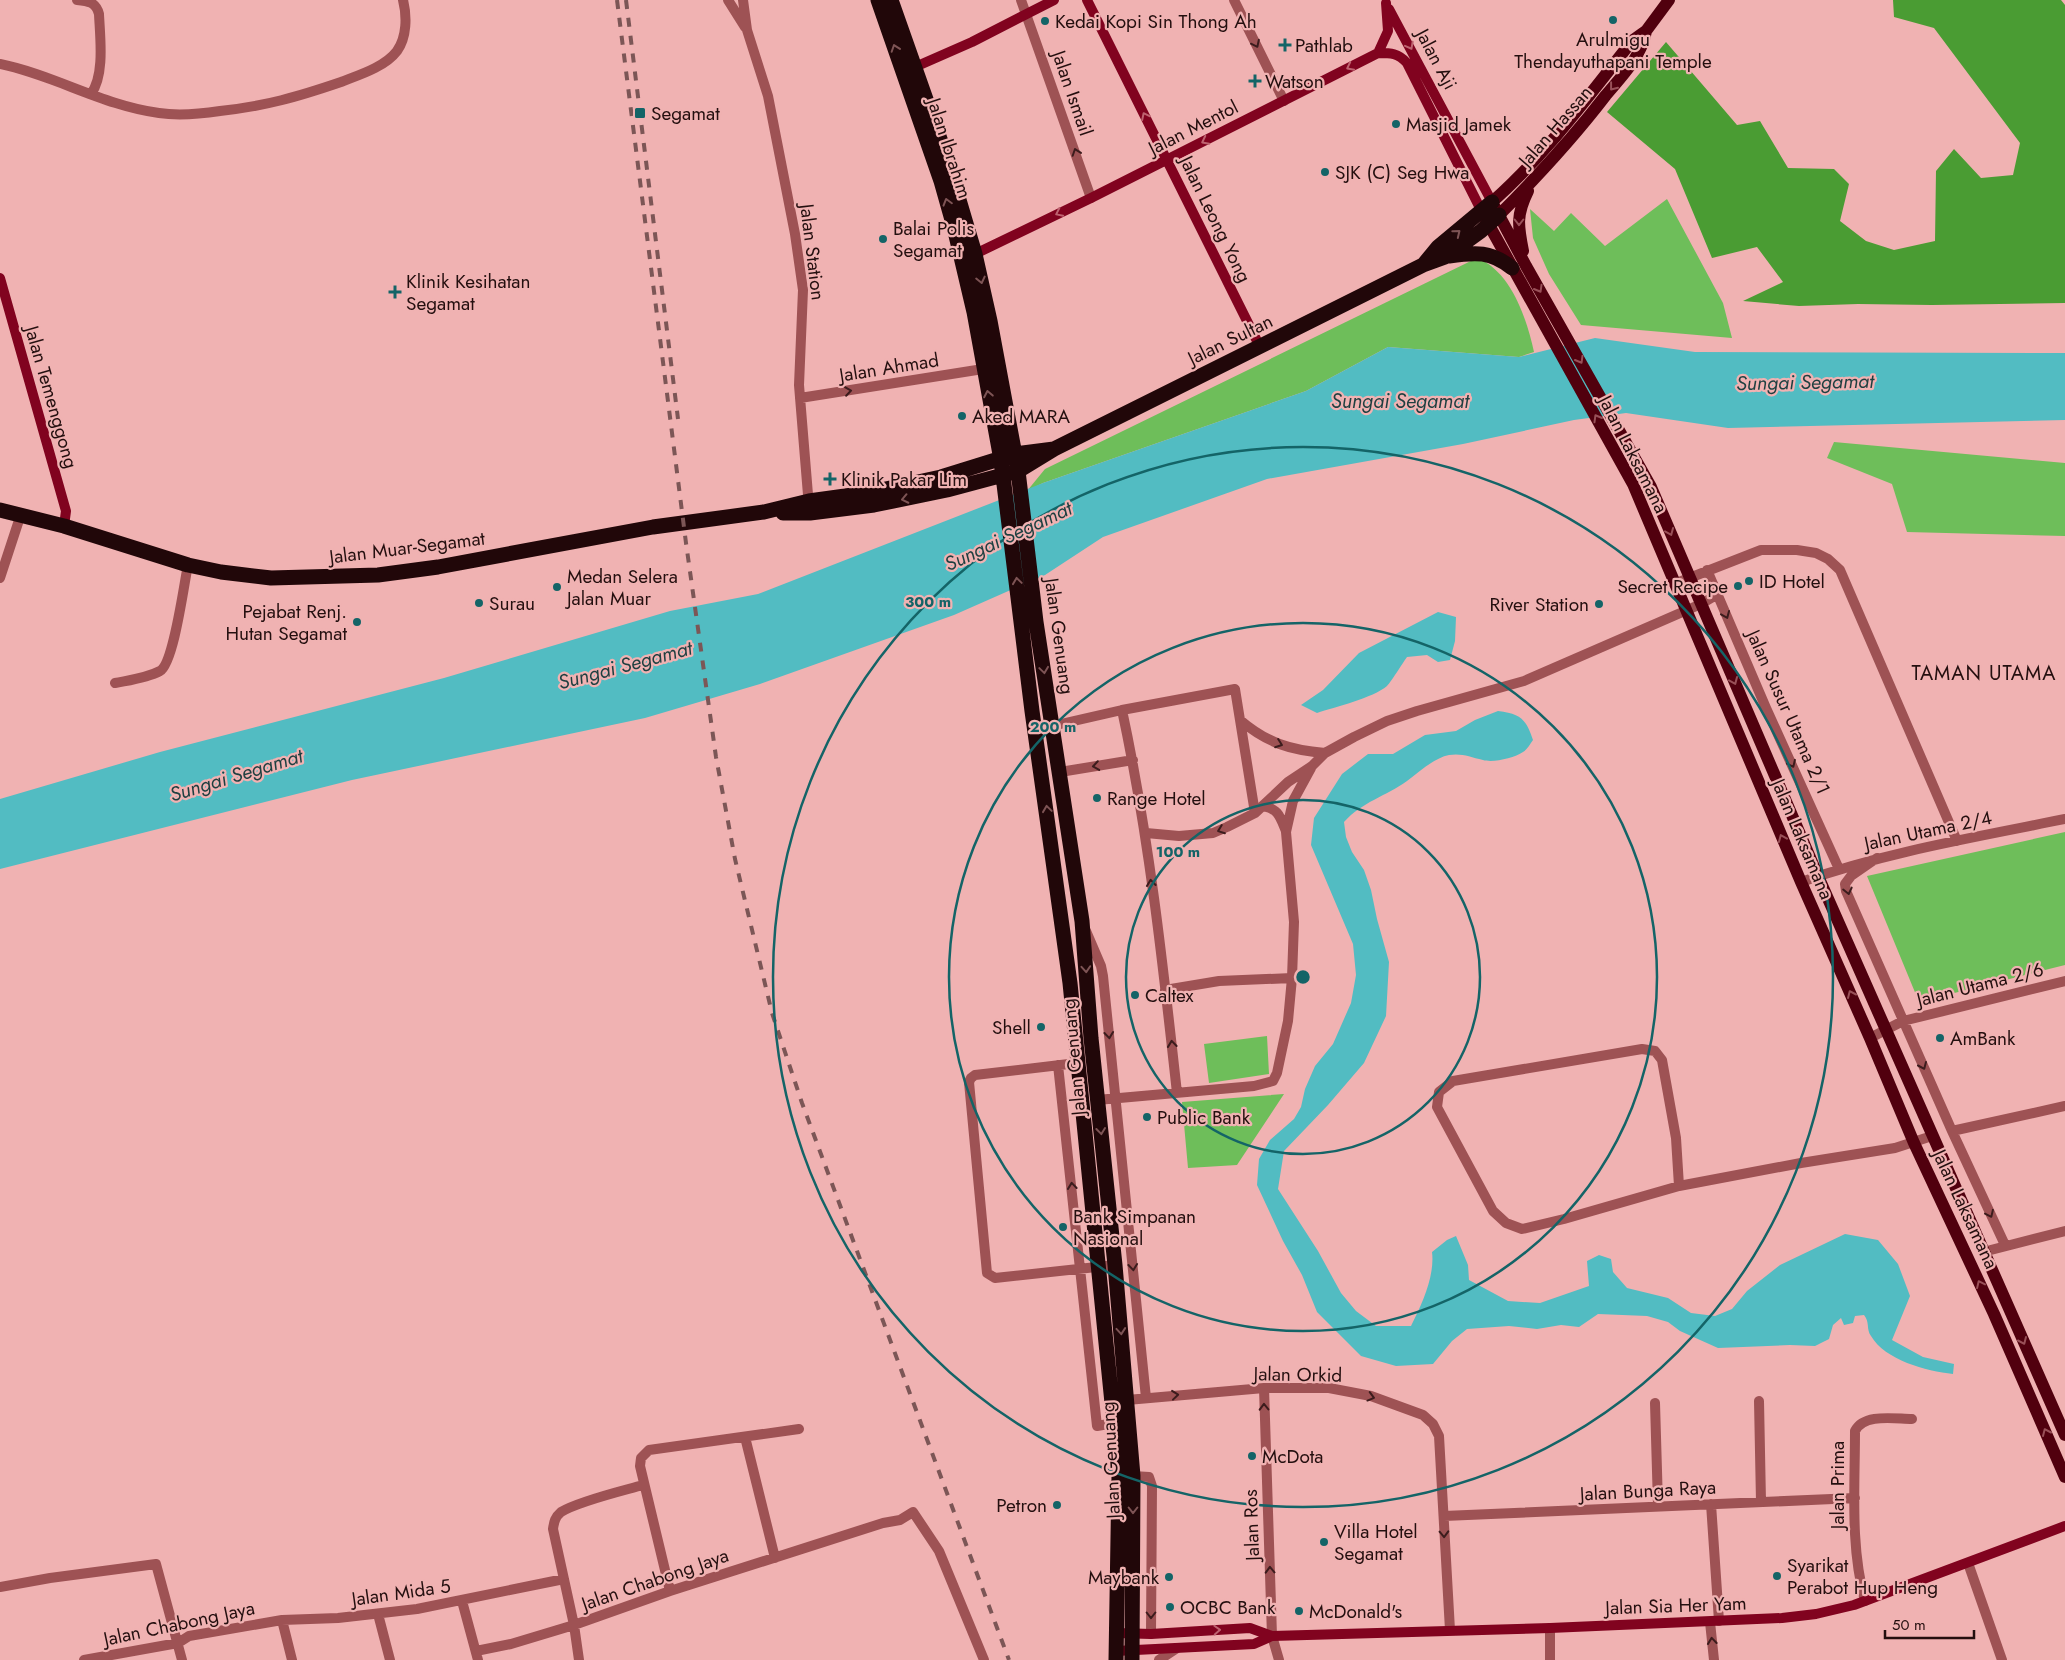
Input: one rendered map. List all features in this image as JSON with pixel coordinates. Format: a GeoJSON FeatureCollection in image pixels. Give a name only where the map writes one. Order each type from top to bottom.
{"type":"FeatureCollection","features":[{"type":"Feature","properties":{"kind":"highway","name":"Jalan Ibrahim"},"geometry":{"type":"LineString","coordinates":[[878,0],[941,181],[965,268],[1001,460]]}},
{"type":"Feature","properties":{"kind":"highway","name":"Jalan Ibrahim"},"geometry":{"type":"LineString","coordinates":[[891,0],[946,156],[976,254],[1015,454]]}},
{"type":"Feature","properties":{"kind":"highway","name":"Jalan Sultan"},"geometry":{"type":"LineString","coordinates":[[764,512],[809,507],[874,505],[947,490],[1018,471],[1054,449],[1423,265],[1445,257],[1491,213]]}},
{"type":"Feature","properties":{"kind":"highway","name":"Jalan Sultan"},"geometry":{"type":"LineString","coordinates":[[1423,265],[1438,247],[1491,213]]}},
{"type":"Feature","properties":{"kind":"highway"},"geometry":{"type":"LineString","coordinates":[[1445,257],[1466,253],[1480,253],[1493,256],[1519,267]]}},
{"type":"Feature","properties":{"kind":"highway","name":"Jalan Sultan"},"geometry":{"type":"LineString","coordinates":[[809,507],[941,477],[1001,460],[1015,454],[1054,449]]}},
{"type":"Feature","properties":{"kind":"highway","name":"Jalan Genuang"},"geometry":{"type":"LineString","coordinates":[[1012,490],[1018,471],[1015,454]]}},
{"type":"Feature","properties":{"kind":"highway","name":"Jalan Genuang"},"geometry":{"type":"LineString","coordinates":[[1001,460],[1003,475],[1012,490],[1030,625],[1052,726],[1082,921],[1097,1100],[1115,1265],[1134,1476],[1132,1655]]}},
{"type":"Feature","properties":{"kind":"highway","name":"Jalan Muar-Segamat"},"geometry":{"type":"LineString","coordinates":[[0,510],[64,526],[188,564],[221,572],[271,578],[378,574],[480,560],[653,527],[764,512]]}},
{"type":"Feature","properties":{"kind":"highway","name":"Jalan Genuang"},"geometry":{"type":"LineString","coordinates":[[1030,625],[1032,711],[1059,899],[1114,1423],[1118,1476],[1116,1655]]}},
{"type":"Feature","properties":{"kind":"highway"},"geometry":{"type":"LineString","coordinates":[[1054,857],[1066,852],[1070,841]]}},
{"type":"Feature","properties":{"kind":"highway"},"geometry":{"type":"LineString","coordinates":[[1059,899],[1063,890],[1070,887],[1079,897]]}},
{"type":"Feature","properties":{"kind":"main road","name":"Jalan Hassan"},"geometry":{"type":"LineString","coordinates":[[1491,213],[1517,180],[1552,143],[1632,41],[1646,31],[1669,0]]}},
{"type":"Feature","properties":{"kind":"main road","name":"Jalan Hassan"},"geometry":{"type":"LineString","coordinates":[[1491,213],[1534,180],[1568,143],[1642,47],[1646,31]]}},
{"type":"Feature","properties":{"kind":"main road"},"geometry":{"type":"LineString","coordinates":[[1519,267],[1519,215],[1521,206],[1534,180]]}},
{"type":"Feature","properties":{"kind":"main road","name":"Jalan Laksamana"},"geometry":{"type":"LineString","coordinates":[[1491,213],[1519,267],[1544,325],[1633,484],[1685,610],[1914,1143],[1994,1314],[2065,1477]]}},
{"type":"Feature","properties":{"kind":"main road","name":"Jalan Laksamana"},"geometry":{"type":"LineString","coordinates":[[1519,267],[1556,317],[1635,455],[1651,487],[1818,876],[2065,1436]]}},
{"type":"Feature","properties":{"kind":"street"},"geometry":{"type":"LineString","coordinates":[[77,0],[93,4],[98,8],[99,14],[99,72],[97,84],[91,94]]}},
{"type":"Feature","properties":{"kind":"street"},"geometry":{"type":"LineString","coordinates":[[0,64],[127,107],[160,114],[197,114],[260,106],[295,98],[358,75],[390,59],[398,50],[405,31],[403,0]]}},
{"type":"Feature","properties":{"kind":"street","name":"Jalan Station"},"geometry":{"type":"LineString","coordinates":[[728,0],[747,30]]}},
{"type":"Feature","properties":{"kind":"street","name":"Jalan Station"},"geometry":{"type":"LineString","coordinates":[[743,0],[747,30],[768,96],[795,234],[803,290],[800,398],[809,507]]}},
{"type":"Feature","properties":{"kind":"street","name":"Jalan Ismail"},"geometry":{"type":"LineString","coordinates":[[1022,0],[1091,198]]}},
{"type":"Feature","properties":{"kind":"street"},"geometry":{"type":"LineString","coordinates":[[915,66],[972,42],[1054,0]]}},
{"type":"Feature","properties":{"kind":"street","name":"Jalan Leong Yong"},"geometry":{"type":"LineString","coordinates":[[1087,0],[1260,347]]}},
{"type":"Feature","properties":{"kind":"street"},"geometry":{"type":"LineString","coordinates":[[1234,0],[1284,101]]}},
{"type":"Feature","properties":{"kind":"street"},"geometry":{"type":"LineString","coordinates":[[1378,53],[1388,31],[1386,2]]}},
{"type":"Feature","properties":{"kind":"street","name":"Jalan Aji"},"geometry":{"type":"LineString","coordinates":[[1386,2],[1491,213]]}},
{"type":"Feature","properties":{"kind":"street","name":"Jalan Mentol"},"geometry":{"type":"LineString","coordinates":[[976,254],[1378,53]]}},
{"type":"Feature","properties":{"kind":"street","name":"Jalan Aji"},"geometry":{"type":"LineString","coordinates":[[1378,53],[1394,53],[1407,63],[1491,213]]}},
{"type":"Feature","properties":{"kind":"street","name":"Jalan Temenggong"},"geometry":{"type":"LineString","coordinates":[[0,278],[66,511],[64,526]]}},
{"type":"Feature","properties":{"kind":"street","name":"Jalan Ahmad"},"geometry":{"type":"LineString","coordinates":[[800,398],[984,369]]}},
{"type":"Feature","properties":{"kind":"street"},"geometry":{"type":"LineString","coordinates":[[0,578],[21,514]]}},
{"type":"Feature","properties":{"kind":"street"},"geometry":{"type":"LineString","coordinates":[[1674,584],[1761,550],[1797,550],[1816,553],[1828,559],[1840,570],[1957,841]]}},
{"type":"Feature","properties":{"kind":"street"},"geometry":{"type":"LineString","coordinates":[[116,683],[147,675],[165,667],[175,636],[188,564]]}},
{"type":"Feature","properties":{"kind":"street","name":"Jalan Susur Utama 2/1"},"geometry":{"type":"LineString","coordinates":[[1707,570],[1766,708],[1839,869]]}},
{"type":"Feature","properties":{"kind":"street"},"geometry":{"type":"LineString","coordinates":[[1146,832],[1179,836],[1213,833],[1243,820],[1259,809],[1288,782],[1312,766],[1325,753],[1339,744],[1387,721],[1433,706],[1524,682],[1701,604],[1718,594]]}},
{"type":"Feature","properties":{"kind":"street"},"geometry":{"type":"LineString","coordinates":[[1052,726],[1122,710],[1235,689],[1259,809]]}},
{"type":"Feature","properties":{"kind":"street"},"geometry":{"type":"LineString","coordinates":[[1122,710],[1146,832],[1177,1093]]}},
{"type":"Feature","properties":{"kind":"street"},"geometry":{"type":"LineString","coordinates":[[1240,720],[1255,733],[1276,744],[1302,751],[1325,753]]}},
{"type":"Feature","properties":{"kind":"street"},"geometry":{"type":"LineString","coordinates":[[1060,772],[1133,760]]}},
{"type":"Feature","properties":{"kind":"street"},"geometry":{"type":"LineString","coordinates":[[1097,1100],[1260,1085],[1273,1081],[1278,1073],[1288,1021],[1292,978],[1294,922],[1286,832],[1288,816],[1293,801],[1312,766]]}},
{"type":"Feature","properties":{"kind":"street"},"geometry":{"type":"LineString","coordinates":[[1259,809],[1273,808],[1279,815],[1286,832]]}},
{"type":"Feature","properties":{"kind":"street","name":"Jalan Utama 2/4"},"geometry":{"type":"LineString","coordinates":[[1801,882],[1877,858],[2065,819]]}},
{"type":"Feature","properties":{"kind":"street"},"geometry":{"type":"LineString","coordinates":[[1877,858],[1851,876],[1845,884],[1846,891],[1952,1131],[2005,1245]]}},
{"type":"Feature","properties":{"kind":"street"},"geometry":{"type":"LineString","coordinates":[[1082,921],[1101,966],[1103,976],[1146,1398]]}},
{"type":"Feature","properties":{"kind":"street"},"geometry":{"type":"LineString","coordinates":[[1166,990],[1219,981],[1292,978]]}},
{"type":"Feature","properties":{"kind":"street","name":"Jalan Utama 2/6"},"geometry":{"type":"LineString","coordinates":[[1870,1038],[1903,1021],[2065,981]]}},
{"type":"Feature","properties":{"kind":"street"},"geometry":{"type":"LineString","coordinates":[[1679,1186],[1676,1138],[1662,1060],[1655,1052],[1642,1050],[1453,1080],[1440,1092],[1437,1107],[1493,1211],[1506,1223],[1522,1229],[1679,1186],[1914,1143],[1932,1136]]}},
{"type":"Feature","properties":{"kind":"street"},"geometry":{"type":"LineString","coordinates":[[1077,1063],[975,1075],[969,1082],[987,1273],[995,1278],[1115,1265]]}},
{"type":"Feature","properties":{"kind":"street"},"geometry":{"type":"LineString","coordinates":[[1058,1065],[1097,1426],[1114,1423]]}},
{"type":"Feature","properties":{"kind":"street"},"geometry":{"type":"LineString","coordinates":[[1952,1131],[2065,1106]]}},
{"type":"Feature","properties":{"kind":"street"},"geometry":{"type":"LineString","coordinates":[[1983,1252],[2065,1231]]}},
{"type":"Feature","properties":{"kind":"street","name":"Jalan Orkid"},"geometry":{"type":"LineString","coordinates":[[1127,1400],[1264,1388],[1328,1388],[1371,1396],[1423,1415],[1433,1424],[1439,1436],[1445,1572],[1450,1630]]}},
{"type":"Feature","properties":{"kind":"street","name":"Jalan Ros"},"geometry":{"type":"LineString","coordinates":[[1264,1388],[1272,1636],[1279,1660]]}},
{"type":"Feature","properties":{"kind":"street"},"geometry":{"type":"LineString","coordinates":[[1759,1401],[1761,1502]]}},
{"type":"Feature","properties":{"kind":"street"},"geometry":{"type":"LineString","coordinates":[[1655,1403],[1658,1505]]}},
{"type":"Feature","properties":{"kind":"street","name":"Jalan Prima"},"geometry":{"type":"LineString","coordinates":[[1865,1601],[1858,1574],[1854,1538],[1855,1431],[1857,1426],[1864,1421],[1874,1419],[1912,1419]]}},
{"type":"Feature","properties":{"kind":"street"},"geometry":{"type":"LineString","coordinates":[[670,1591],[643,1485],[640,1466],[641,1458],[650,1450],[799,1429]]}},
{"type":"Feature","properties":{"kind":"street"},"geometry":{"type":"LineString","coordinates":[[745,1437],[775,1558]]}},
{"type":"Feature","properties":{"kind":"street"},"geometry":{"type":"LineString","coordinates":[[1134,1476],[1149,1477],[1152,1486],[1151,1634]]}},
{"type":"Feature","properties":{"kind":"street","name":"Jalan Chabong Jaya"},"geometry":{"type":"LineString","coordinates":[[643,1485],[573,1507],[561,1512],[555,1518],[553,1529],[574,1625],[670,1591],[883,1523],[900,1520],[913,1512],[939,1551],[984,1660]]}},
{"type":"Feature","properties":{"kind":"street","name":"Jalan Bunga Raya"},"geometry":{"type":"LineString","coordinates":[[1444,1516],[1576,1511],[1658,1505],[1855,1498]]}},
{"type":"Feature","properties":{"kind":"street"},"geometry":{"type":"LineString","coordinates":[[1711,1504],[1714,1660]]}},
{"type":"Feature","properties":{"kind":"street","name":"Jalan Sia Her Yam"},"geometry":{"type":"LineString","coordinates":[[1117,1633],[1151,1634],[1250,1628],[1272,1636],[1550,1628],[1782,1618],[1836,1610],[1865,1601],[2065,1526]]}},
{"type":"Feature","properties":{"kind":"street"},"geometry":{"type":"LineString","coordinates":[[1968,1563],[2002,1660]]}},
{"type":"Feature","properties":{"kind":"street"},"geometry":{"type":"LineString","coordinates":[[0,1586],[156,1564],[182,1660]]}},
{"type":"Feature","properties":{"kind":"street","name":"Jalan Mida 5"},"geometry":{"type":"LineString","coordinates":[[282,1620],[378,1614],[462,1601],[564,1579]]}},
{"type":"Feature","properties":{"kind":"street"},"geometry":{"type":"LineString","coordinates":[[462,1601],[477,1656],[574,1625],[578,1660]]}},
{"type":"Feature","properties":{"kind":"street"},"geometry":{"type":"LineString","coordinates":[[378,1614],[390,1660]]}},
{"type":"Feature","properties":{"kind":"street"},"geometry":{"type":"LineString","coordinates":[[282,1620],[292,1660]]}},
{"type":"Feature","properties":{"kind":"street","name":"Jalan Chabong Jaya"},"geometry":{"type":"LineString","coordinates":[[84,1660],[178,1643],[188,1636],[282,1620]]}},
{"type":"Feature","properties":{"kind":"street"},"geometry":{"type":"LineString","coordinates":[[1550,1628],[1550,1660]]}},
{"type":"Feature","properties":{"kind":"street","name":"Jalan Sia Her Yam"},"geometry":{"type":"LineString","coordinates":[[1116,1655],[1132,1655],[1177,1648],[1254,1644],[1272,1636]]}},
{"type":"Feature","properties":{"kind":"street"},"geometry":{"type":"LineString","coordinates":[[1159,1660],[1177,1648]]}},
{"type":"Feature","properties":{"kind":"green space"},"geometry":{"type":"Polygon","coordinates":[[[1893,0],[2061,0],[2065,5],[2065,303],[1799,306],[1743,301],[1783,282],[1757,247],[1712,258],[1675,169],[1607,112],[1666,42],[1737,125],[1760,121],[1788,168],[1834,169],[1849,184],[1840,221],[1866,241],[1894,250],[1935,241],[1936,171],[1954,149],[1981,178],[2013,175],[2020,143],[1934,28],[1894,17],[1893,0]]]}},
{"type":"Feature","properties":{"kind":"green space"},"geometry":{"type":"Polygon","coordinates":[[[1667,199],[1723,303],[1732,338],[1581,325],[1549,274],[1533,238],[1530,209],[1554,231],[1571,213],[1605,246],[1667,199]]]}},
{"type":"Feature","properties":{"kind":"green space"},"geometry":{"type":"Polygon","coordinates":[[[1477,258],[1489,264],[1499,274],[1516,298],[1527,325],[1534,352],[1519,357],[1388,347],[1306,391],[1043,483],[1027,491],[1045,469],[1477,258]]]}},
{"type":"Feature","properties":{"kind":"green space"},"geometry":{"type":"Polygon","coordinates":[[[1834,442],[2065,463],[2065,536],[1907,532],[1892,484],[1827,458],[1834,442]]]}},
{"type":"Feature","properties":{"kind":"green space"},"geometry":{"type":"Polygon","coordinates":[[[2065,832],[2065,965],[1919,1002],[1867,876],[2065,832]]]}},
{"type":"Feature","properties":{"kind":"green space"},"geometry":{"type":"Polygon","coordinates":[[[1267,1036],[1269,1074],[1209,1083],[1204,1044],[1267,1036]]]}},
{"type":"Feature","properties":{"kind":"green space"},"geometry":{"type":"Polygon","coordinates":[[[1284,1094],[1237,1165],[1188,1168],[1182,1102],[1284,1094]]]}},
{"type":"Feature","properties":{"kind":"water","name":"Sungai Segamat"},"geometry":{"type":"Polygon","coordinates":[[[1595,338],[1695,352],[2065,353],[2065,420],[1728,428],[1626,413],[1574,420],[1463,444],[1267,479],[1103,537],[1045,575],[954,615],[760,684],[645,718],[352,780],[0,869],[0,799],[160,752],[444,678],[670,611],[758,594],[1043,483],[1306,391],[1388,347],[1519,357],[1595,338]]]}},
{"type":"Feature","properties":{"kind":"water"},"geometry":{"type":"Polygon","coordinates":[[[1438,612],[1456,617],[1455,641],[1450,660],[1438,662],[1427,655],[1407,657],[1387,686],[1373,694],[1317,713],[1301,705],[1323,690],[1359,653],[1438,612]]]}},
{"type":"Feature","properties":{"kind":"water"},"geometry":{"type":"Polygon","coordinates":[[[1498,711],[1517,716],[1525,722],[1533,740],[1524,751],[1509,758],[1492,761],[1458,755],[1443,757],[1399,786],[1358,809],[1344,822],[1346,837],[1352,852],[1364,870],[1371,890],[1389,962],[1386,1016],[1364,1063],[1328,1105],[1284,1151],[1278,1189],[1318,1251],[1341,1293],[1356,1311],[1376,1326],[1411,1326],[1430,1280],[1432,1252],[1447,1240],[1456,1236],[1468,1265],[1469,1280],[1508,1301],[1540,1303],[1589,1286],[1587,1261],[1599,1255],[1611,1259],[1613,1272],[1627,1288],[1668,1298],[1691,1313],[1715,1316],[1732,1309],[1747,1291],[1780,1265],[1845,1234],[1878,1240],[1898,1264],[1910,1296],[1892,1340],[1923,1357],[1954,1364],[1953,1374],[1919,1367],[1886,1352],[1871,1336],[1864,1315],[1855,1316],[1853,1323],[1844,1325],[1841,1318],[1833,1325],[1829,1339],[1815,1346],[1790,1345],[1718,1348],[1680,1331],[1668,1322],[1647,1316],[1598,1314],[1579,1327],[1561,1325],[1537,1329],[1509,1326],[1467,1329],[1452,1341],[1433,1364],[1396,1366],[1361,1356],[1317,1312],[1302,1275],[1283,1241],[1257,1185],[1259,1159],[1270,1140],[1294,1119],[1301,1107],[1305,1089],[1315,1066],[1333,1044],[1351,1003],[1356,975],[1353,944],[1311,845],[1314,818],[1342,774],[1368,754],[1393,754],[1425,735],[1456,731],[1475,720],[1498,711]]]}},
{"type":"Feature","properties":{"kind":"railway"},"geometry":{"type":"LineString","coordinates":[[617,0],[686,543],[716,757],[735,859],[772,1013],[802,1103],[1009,1660]]}},
{"type":"Feature","properties":{"kind":"railway"},"geometry":{"type":"LineString","coordinates":[[626,0],[678,419]]}},
{"type":"Feature","properties":{"kind":"place","name":"Arulmigu Thendayuthapani Temple"},"geometry":{"type":"Point","coordinates":[1613,20]}},
{"type":"Feature","properties":{"kind":"place","name":"Kedai Kopi Sin Thong Ah"},"geometry":{"type":"Point","coordinates":[1045,21]}},
{"type":"Feature","properties":{"kind":"place","name":"Pathlab"},"geometry":{"type":"Point","coordinates":[1285,45]}},
{"type":"Feature","properties":{"kind":"place","name":"Watson"},"geometry":{"type":"Point","coordinates":[1255,81]}},
{"type":"Feature","properties":{"kind":"place","name":"Segamat"},"geometry":{"type":"Point","coordinates":[640,113]}},
{"type":"Feature","properties":{"kind":"place","name":"Masjid Jamek"},"geometry":{"type":"Point","coordinates":[1396,124]}},
{"type":"Feature","properties":{"kind":"place","name":"SJK (C) Seg Hwa"},"geometry":{"type":"Point","coordinates":[1325,172]}},
{"type":"Feature","properties":{"kind":"place","name":"Balai Polis Segamat"},"geometry":{"type":"Point","coordinates":[883,239]}},
{"type":"Feature","properties":{"kind":"place","name":"Klinik Kesihatan Segamat"},"geometry":{"type":"Point","coordinates":[395,292]}},
{"type":"Feature","properties":{"kind":"place","name":"Aked MARA"},"geometry":{"type":"Point","coordinates":[962,416]}},
{"type":"Feature","properties":{"kind":"place","name":"Klinik Pakar Lim"},"geometry":{"type":"Point","coordinates":[830,479]}},
{"type":"Feature","properties":{"kind":"place","name":"ID Hotel"},"geometry":{"type":"Point","coordinates":[1749,581]}},
{"type":"Feature","properties":{"kind":"place","name":"Secret Recipe"},"geometry":{"type":"Point","coordinates":[1738,586]}},
{"type":"Feature","properties":{"kind":"place","name":"Medan Selera Jalan Muar"},"geometry":{"type":"Point","coordinates":[557,587]}},
{"type":"Feature","properties":{"kind":"place","name":"Surau"},"geometry":{"type":"Point","coordinates":[479,603]}},
{"type":"Feature","properties":{"kind":"place","name":"River Station"},"geometry":{"type":"Point","coordinates":[1599,604]}},
{"type":"Feature","properties":{"kind":"place","name":"Pejabat Renj. Hutan Segamat"},"geometry":{"type":"Point","coordinates":[357,622]}},
{"type":"Feature","properties":{"kind":"place","name":"Range Hotel"},"geometry":{"type":"Point","coordinates":[1097,798]}},
{"type":"Feature","properties":{"kind":"place","name":"Caltex"},"geometry":{"type":"Point","coordinates":[1135,995]}},
{"type":"Feature","properties":{"kind":"place","name":"Shell"},"geometry":{"type":"Point","coordinates":[1041,1027]}},
{"type":"Feature","properties":{"kind":"place","name":"AmBank"},"geometry":{"type":"Point","coordinates":[1940,1038]}},
{"type":"Feature","properties":{"kind":"place","name":"Public Bank"},"geometry":{"type":"Point","coordinates":[1147,1117]}},
{"type":"Feature","properties":{"kind":"place","name":"Bank Simpanan Nasional"},"geometry":{"type":"Point","coordinates":[1063,1227]}},
{"type":"Feature","properties":{"kind":"place","name":"McDota"},"geometry":{"type":"Point","coordinates":[1252,1456]}},
{"type":"Feature","properties":{"kind":"place","name":"Petron"},"geometry":{"type":"Point","coordinates":[1057,1505]}},
{"type":"Feature","properties":{"kind":"place","name":"Villa Hotel Segamat"},"geometry":{"type":"Point","coordinates":[1324,1542]}},
{"type":"Feature","properties":{"kind":"place","name":"Syarikat Perabot Hup Heng"},"geometry":{"type":"Point","coordinates":[1777,1576]}},
{"type":"Feature","properties":{"kind":"place","name":"Maybank"},"geometry":{"type":"Point","coordinates":[1169,1577]}},
{"type":"Feature","properties":{"kind":"place","name":"OCBC Bank"},"geometry":{"type":"Point","coordinates":[1170,1607]}},
{"type":"Feature","properties":{"kind":"place","name":"McDonald's"},"geometry":{"type":"Point","coordinates":[1299,1611]}},
{"type":"Feature","properties":{"kind":"district","name":"TAMAN UTAMA"},"geometry":{"type":"Point","coordinates":[1984,673]}}]}
